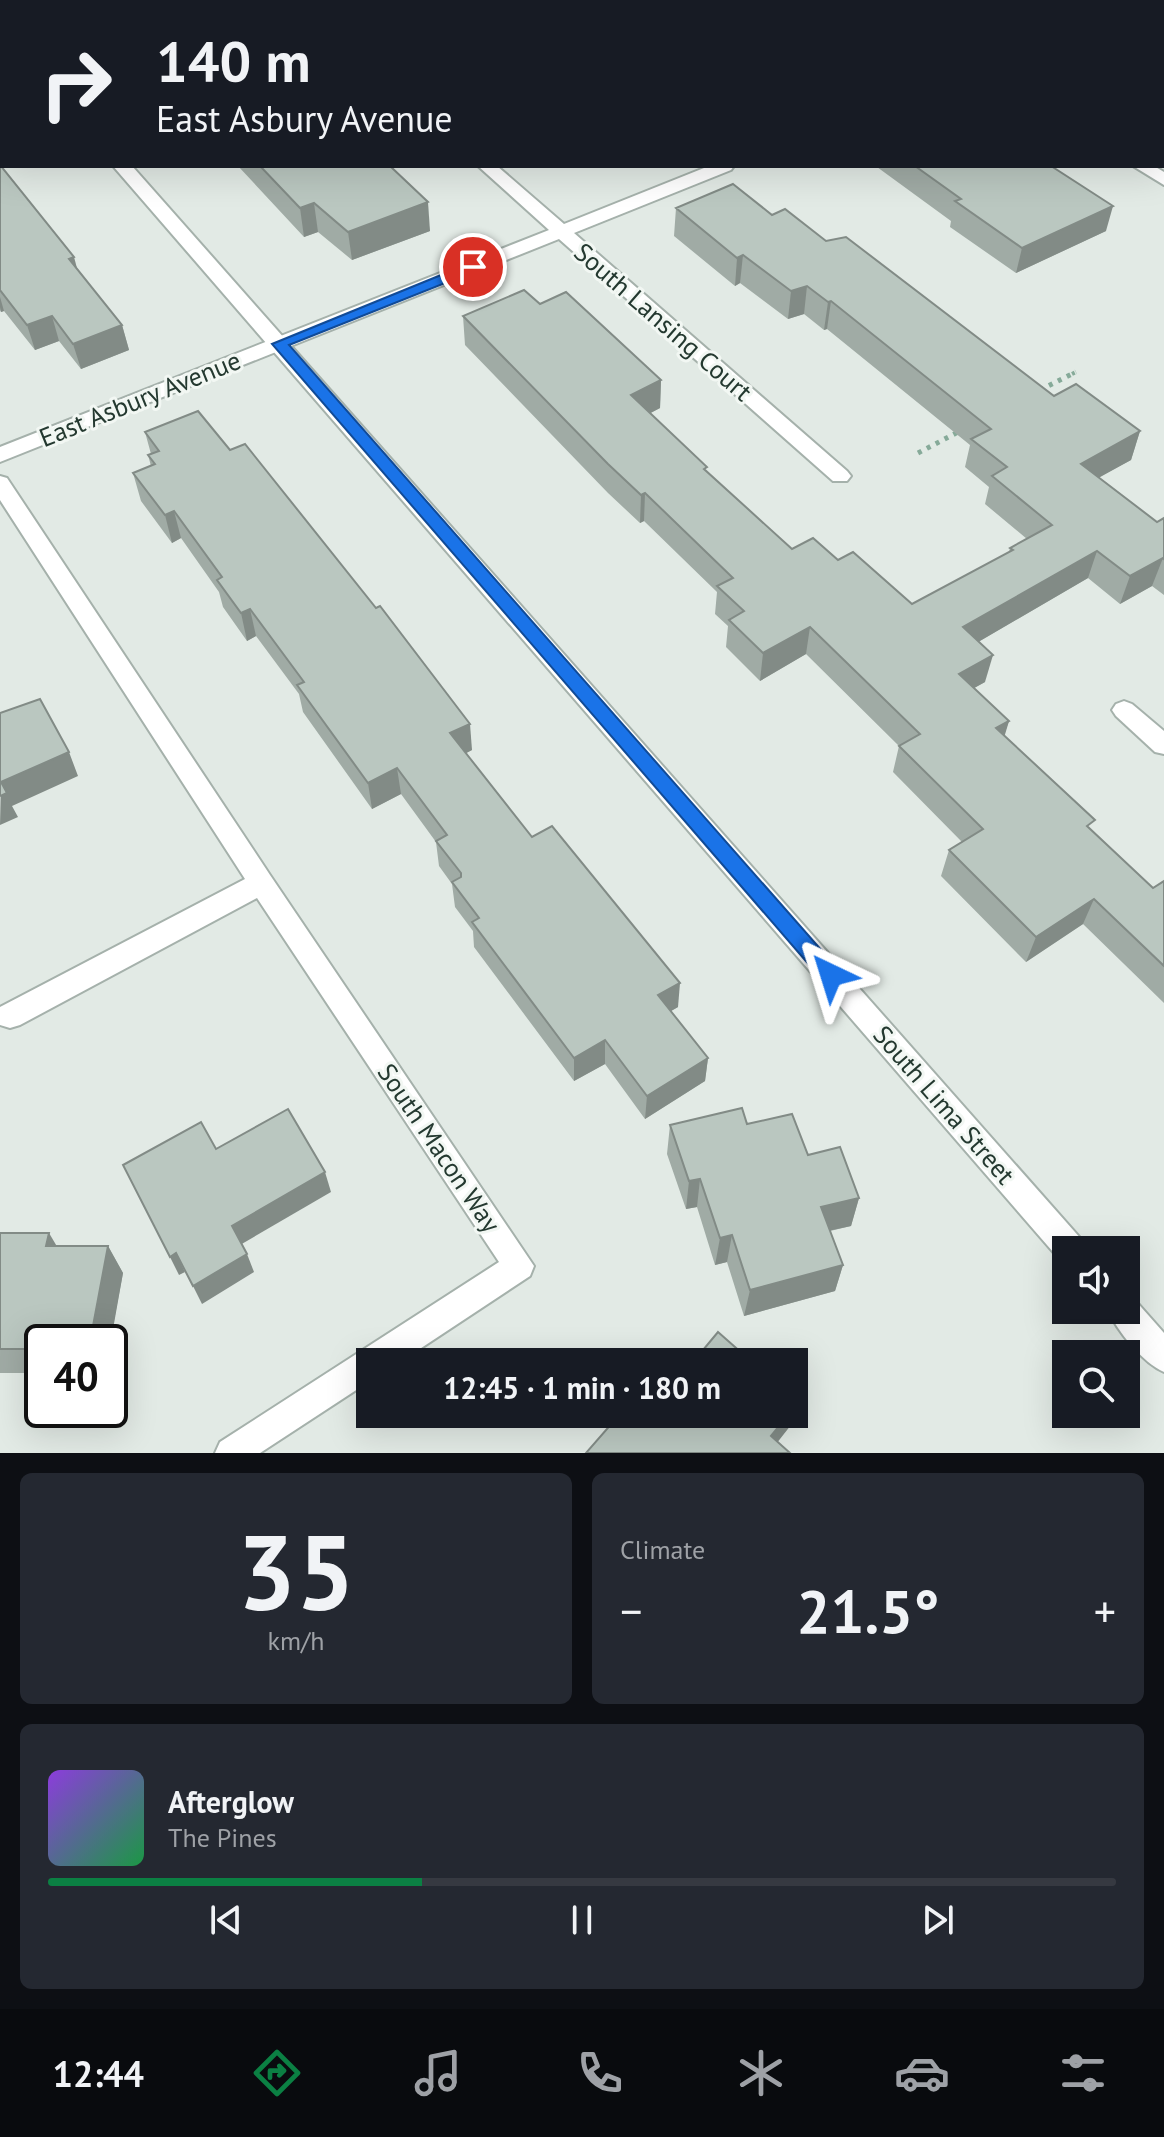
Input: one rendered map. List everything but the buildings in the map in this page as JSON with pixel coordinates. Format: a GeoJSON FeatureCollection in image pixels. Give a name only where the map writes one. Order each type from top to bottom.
{"type":"FeatureCollection","features":[{"type":"Feature","properties":{"kind":"street","name":"South Lima Street"},"geometry":{"type":"LineString","coordinates":[[124,168],[1059,1236]]}},
{"type":"Feature","properties":{"kind":"street","name":"South Lansing Court"},"geometry":{"type":"LineString","coordinates":[[489,168],[840,476]]}},
{"type":"Feature","properties":{"kind":"street","name":"East Asbury Avenue"},"geometry":{"type":"LineString","coordinates":[[0,455],[720,168]]}},
{"type":"Feature","properties":{"kind":"street"},"geometry":{"type":"LineString","coordinates":[[1145,168],[1164,180]]}},
{"type":"Feature","properties":{"kind":"street","name":"South Macon Way"},"geometry":{"type":"LineString","coordinates":[[0,483],[261,883],[519,1266],[394,1348]]}},
{"type":"Feature","properties":{"kind":"street"},"geometry":{"type":"LineString","coordinates":[[1124,710],[1164,745]]}},
{"type":"Feature","properties":{"kind":"street"},"geometry":{"type":"LineString","coordinates":[[10,1016],[261,883]]}},
{"type":"Feature","properties":{"kind":"street"},"geometry":{"type":"LineString","coordinates":[[1135,1324],[1164,1356]]}},
{"type":"Feature","properties":{"kind":"street","name":"South Macon Way"},"geometry":{"type":"LineString","coordinates":[[231,1453],[356,1373]]}},
{"type":"Feature","properties":{"kind":"path"},"geometry":{"type":"LineString","coordinates":[[1038,391],[1078,371]]}},
{"type":"Feature","properties":{"kind":"path"},"geometry":{"type":"LineString","coordinates":[[918,453],[972,426]]}},
{"type":"Feature","properties":{"kind":"route"},"geometry":{"type":"LineString","coordinates":[[473,267],[279,344],[831,975]]}}]}
